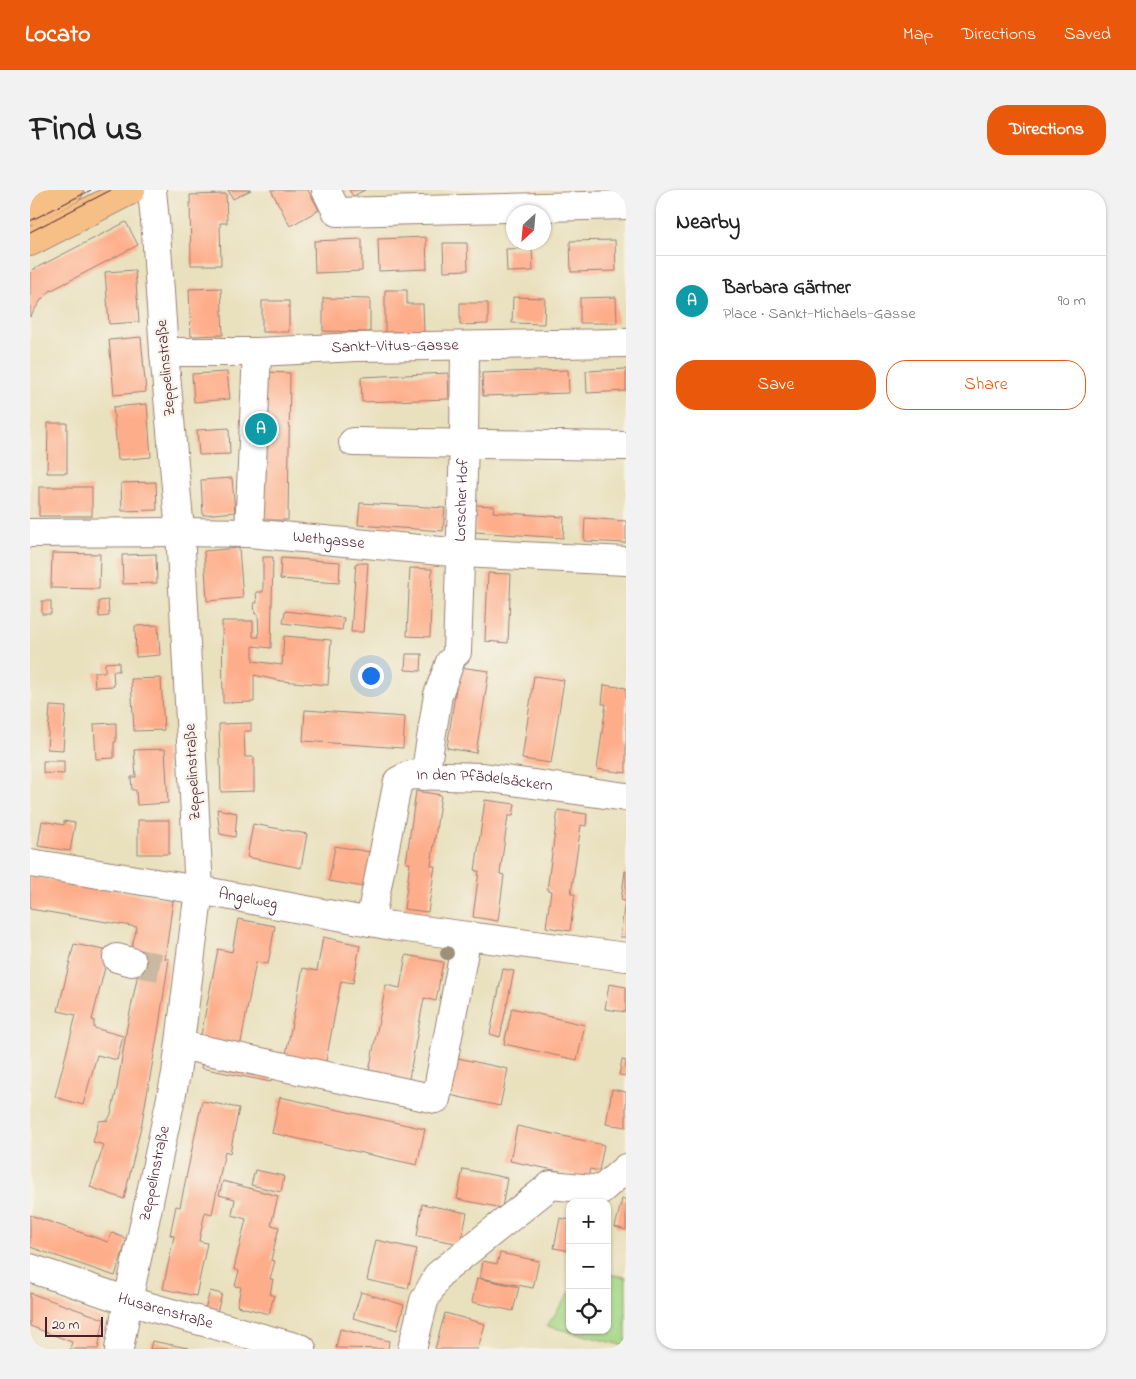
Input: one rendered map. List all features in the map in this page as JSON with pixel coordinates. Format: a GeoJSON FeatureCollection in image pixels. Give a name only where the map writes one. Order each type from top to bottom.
{"type":"FeatureCollection","features":[{"type":"Feature","properties":{"kind":"main road"},"geometry":{"type":"LineString","coordinates":[[30,211],[69,190]]}},
{"type":"Feature","properties":{"kind":"main road"},"geometry":{"type":"LineString","coordinates":[[30,242],[131,190]]}},
{"type":"Feature","properties":{"kind":"street","name":"Zeppelinstraße"},"geometry":{"type":"LineString","coordinates":[[119,1349],[176,1074],[180,1045],[179,970],[199,890],[180,532],[152,190]]}},
{"type":"Feature","properties":{"kind":"street"},"geometry":{"type":"LineString","coordinates":[[326,190],[337,212],[589,198],[626,205]]}},
{"type":"Feature","properties":{"kind":"street","name":"Sankt-Vitus-Gasse"},"geometry":{"type":"LineString","coordinates":[[164,352],[257,352],[357,347],[464,347],[626,343]]}},
{"type":"Feature","properties":{"kind":"street","name":"Lorscher Hof"},"geometry":{"type":"LineString","coordinates":[[426,776],[438,695],[453,657],[462,553],[464,347]]}},
{"type":"Feature","properties":{"kind":"street"},"geometry":{"type":"LineString","coordinates":[[249,533],[257,352]]}},
{"type":"Feature","properties":{"kind":"street"},"geometry":{"type":"LineString","coordinates":[[353,442],[626,446]]}},
{"type":"Feature","properties":{"kind":"street","name":"Wethgasse"},"geometry":{"type":"LineString","coordinates":[[30,533],[249,533],[462,553],[626,560]]}},
{"type":"Feature","properties":{"kind":"street","name":"In den Pfädelsäckern"},"geometry":{"type":"LineString","coordinates":[[370,922],[398,781],[410,774],[483,777],[626,796]]}},
{"type":"Feature","properties":{"kind":"street","name":"Angelweg"},"geometry":{"type":"LineString","coordinates":[[30,863],[199,890],[370,922],[626,957]]}},
{"type":"Feature","properties":{"kind":"street"},"geometry":{"type":"LineString","coordinates":[[180,1045],[436,1099],[467,936]]}},
{"type":"Feature","properties":{"kind":"street"},"geometry":{"type":"LineString","coordinates":[[412,1349],[424,1301],[438,1275],[551,1185],[599,1196],[626,1168]]}},
{"type":"Feature","properties":{"kind":"street"},"geometry":{"type":"LineString","coordinates":[[533,1200],[566,1205]]}},
{"type":"Feature","properties":{"kind":"street","name":"Husarenstraße"},"geometry":{"type":"LineString","coordinates":[[30,1268],[128,1301],[302,1349]]}},
{"type":"Feature","properties":{"kind":"green space"},"geometry":{"type":"Polygon","coordinates":[[[611,1275],[626,1277],[626,1346],[579,1334],[611,1334],[611,1275]]]}},
{"type":"Feature","properties":{"kind":"green space"},"geometry":{"type":"Polygon","coordinates":[[[566,1298],[566,1331],[547,1326],[566,1298]]]}},
{"type":"Feature","properties":{"kind":"building"},"geometry":{"type":"Polygon","coordinates":[[[228,190],[251,190],[233,199],[228,190]]]}},
{"type":"Feature","properties":{"kind":"building"},"geometry":{"type":"Polygon","coordinates":[[[271,190],[308,190],[319,210],[290,226],[271,190]]]}},
{"type":"Feature","properties":{"kind":"building"},"geometry":{"type":"Polygon","coordinates":[[[349,190],[365,190],[353,196],[349,190]]]}},
{"type":"Feature","properties":{"kind":"building"},"geometry":{"type":"Polygon","coordinates":[[[226,194],[227,223],[220,223],[221,265],[191,265],[190,195],[226,194]]]}},
{"type":"Feature","properties":{"kind":"building"},"geometry":{"type":"Polygon","coordinates":[[[126,222],[138,245],[50,291],[41,300],[30,317],[30,273],[34,269],[126,222]]]}},
{"type":"Feature","properties":{"kind":"building"},"geometry":{"type":"Polygon","coordinates":[[[426,237],[427,269],[379,271],[378,239],[426,237]]]}},
{"type":"Feature","properties":{"kind":"building"},"geometry":{"type":"Polygon","coordinates":[[[362,239],[362,271],[315,273],[314,241],[362,239]]]}},
{"type":"Feature","properties":{"kind":"building"},"geometry":{"type":"Polygon","coordinates":[[[615,240],[616,271],[571,272],[570,241],[615,240]]]}},
{"type":"Feature","properties":{"kind":"building"},"geometry":{"type":"Polygon","coordinates":[[[443,243],[467,243],[468,270],[444,271],[443,243]]]}},
{"type":"Feature","properties":{"kind":"building"},"geometry":{"type":"Polygon","coordinates":[[[506,250],[532,250],[533,271],[507,272],[506,250]]]}},
{"type":"Feature","properties":{"kind":"building"},"geometry":{"type":"Polygon","coordinates":[[[135,270],[139,322],[109,324],[105,272],[135,270]]]}},
{"type":"Feature","properties":{"kind":"building"},"geometry":{"type":"Polygon","coordinates":[[[221,288],[223,335],[191,336],[189,289],[221,288]]]}},
{"type":"Feature","properties":{"kind":"building"},"geometry":{"type":"Polygon","coordinates":[[[385,290],[407,290],[407,304],[423,304],[424,332],[385,332],[385,290]]]}},
{"type":"Feature","properties":{"kind":"building"},"geometry":{"type":"Polygon","coordinates":[[[513,297],[545,298],[544,324],[512,323],[513,297]]]}},
{"type":"Feature","properties":{"kind":"building"},"geometry":{"type":"Polygon","coordinates":[[[616,297],[617,323],[580,323],[580,298],[616,297]]]}},
{"type":"Feature","properties":{"kind":"building"},"geometry":{"type":"Polygon","coordinates":[[[323,298],[370,299],[370,332],[323,331],[323,298]]]}},
{"type":"Feature","properties":{"kind":"building"},"geometry":{"type":"Polygon","coordinates":[[[262,301],[289,301],[289,332],[262,332],[262,301]]]}},
{"type":"Feature","properties":{"kind":"building"},"geometry":{"type":"Polygon","coordinates":[[[460,303],[488,303],[488,324],[460,325],[460,303]]]}},
{"type":"Feature","properties":{"kind":"building"},"geometry":{"type":"Polygon","coordinates":[[[141,337],[146,392],[114,395],[109,340],[141,337]]]}},
{"type":"Feature","properties":{"kind":"building"},"geometry":{"type":"Polygon","coordinates":[[[626,369],[626,391],[587,393],[586,371],[626,369]]]}},
{"type":"Feature","properties":{"kind":"building"},"geometry":{"type":"Polygon","coordinates":[[[568,370],[569,393],[483,396],[482,373],[568,370]]]}},
{"type":"Feature","properties":{"kind":"building"},"geometry":{"type":"Polygon","coordinates":[[[227,372],[230,399],[194,402],[192,374],[227,372]]]}},
{"type":"Feature","properties":{"kind":"building"},"geometry":{"type":"Polygon","coordinates":[[[265,372],[290,373],[288,520],[263,520],[265,372]]]}},
{"type":"Feature","properties":{"kind":"building"},"geometry":{"type":"Polygon","coordinates":[[[448,373],[449,399],[362,402],[361,377],[448,373]]]}},
{"type":"Feature","properties":{"kind":"building"},"geometry":{"type":"Polygon","coordinates":[[[147,404],[151,457],[118,460],[113,407],[147,404]]]}},
{"type":"Feature","properties":{"kind":"building"},"geometry":{"type":"Polygon","coordinates":[[[48,423],[67,423],[67,473],[47,473],[48,423]]]}},
{"type":"Feature","properties":{"kind":"building"},"geometry":{"type":"Polygon","coordinates":[[[229,428],[230,454],[199,455],[197,430],[229,428]]]}},
{"type":"Feature","properties":{"kind":"building"},"geometry":{"type":"Polygon","coordinates":[[[232,478],[235,512],[203,515],[201,480],[232,478]]]}},
{"type":"Feature","properties":{"kind":"building"},"geometry":{"type":"Polygon","coordinates":[[[156,482],[157,510],[122,511],[121,483],[156,482]]]}},
{"type":"Feature","properties":{"kind":"building"},"geometry":{"type":"Polygon","coordinates":[[[39,487],[92,487],[92,516],[39,516],[39,487]]]}},
{"type":"Feature","properties":{"kind":"building"},"geometry":{"type":"Polygon","coordinates":[[[360,503],[445,508],[443,531],[358,525],[360,503]]]}},
{"type":"Feature","properties":{"kind":"building"},"geometry":{"type":"Polygon","coordinates":[[[476,505],[494,506],[493,512],[564,517],[563,538],[475,532],[476,505]]]}},
{"type":"Feature","properties":{"kind":"building"},"geometry":{"type":"Polygon","coordinates":[[[585,518],[626,521],[626,543],[584,541],[585,518]]]}},
{"type":"Feature","properties":{"kind":"building"},"geometry":{"type":"Polygon","coordinates":[[[239,548],[243,598],[207,601],[204,551],[239,548]]]}},
{"type":"Feature","properties":{"kind":"building"},"geometry":{"type":"Polygon","coordinates":[[[52,553],[100,554],[99,589],[51,588],[52,553]]]}},
{"type":"Feature","properties":{"kind":"building"},"geometry":{"type":"Polygon","coordinates":[[[156,554],[157,583],[123,584],[122,555],[156,554]]]}},
{"type":"Feature","properties":{"kind":"building"},"geometry":{"type":"Polygon","coordinates":[[[263,557],[273,557],[271,648],[253,646],[253,661],[282,665],[284,636],[331,640],[328,685],[281,681],[254,675],[254,702],[223,703],[222,621],[253,621],[253,637],[259,637],[258,614],[255,614],[254,603],[257,603],[256,592],[263,592],[263,557]]]}},
{"type":"Feature","properties":{"kind":"building"},"geometry":{"type":"Polygon","coordinates":[[[281,558],[340,562],[339,583],[280,579],[281,558]]]}},
{"type":"Feature","properties":{"kind":"building"},"geometry":{"type":"Polygon","coordinates":[[[356,563],[368,563],[363,632],[351,632],[356,563]]]}},
{"type":"Feature","properties":{"kind":"building"},"geometry":{"type":"Polygon","coordinates":[[[410,568],[432,569],[430,637],[407,636],[410,568]]]}},
{"type":"Feature","properties":{"kind":"building"},"geometry":{"type":"Polygon","coordinates":[[[488,573],[511,574],[508,643],[485,641],[488,573]]]}},
{"type":"Feature","properties":{"kind":"building"},"geometry":{"type":"Polygon","coordinates":[[[108,600],[109,616],[99,617],[99,601],[108,600]]]}},
{"type":"Feature","properties":{"kind":"building"},"geometry":{"type":"Polygon","coordinates":[[[42,601],[51,601],[51,614],[42,614],[42,601]]]}},
{"type":"Feature","properties":{"kind":"building"},"geometry":{"type":"Polygon","coordinates":[[[285,611],[344,618],[342,630],[283,623],[285,611]]]}},
{"type":"Feature","properties":{"kind":"building"},"geometry":{"type":"Polygon","coordinates":[[[158,625],[160,655],[136,657],[135,626],[158,625]]]}},
{"type":"Feature","properties":{"kind":"building"},"geometry":{"type":"Polygon","coordinates":[[[406,654],[422,654],[421,671],[405,670],[406,654]]]}},
{"type":"Feature","properties":{"kind":"building"},"geometry":{"type":"Polygon","coordinates":[[[119,662],[119,671],[113,671],[114,686],[95,687],[94,672],[105,672],[105,663],[119,662]]]}},
{"type":"Feature","properties":{"kind":"building"},"geometry":{"type":"Polygon","coordinates":[[[459,667],[489,671],[476,753],[447,748],[459,667]]]}},
{"type":"Feature","properties":{"kind":"building"},"geometry":{"type":"Polygon","coordinates":[[[534,676],[564,680],[551,763],[522,759],[534,676]]]}},
{"type":"Feature","properties":{"kind":"building"},"geometry":{"type":"Polygon","coordinates":[[[161,678],[164,730],[134,731],[131,679],[161,678]]]}},
{"type":"Feature","properties":{"kind":"building"},"geometry":{"type":"Polygon","coordinates":[[[604,685],[626,688],[626,773],[597,769],[606,704],[602,704],[604,685]]]}},
{"type":"Feature","properties":{"kind":"building"},"geometry":{"type":"Polygon","coordinates":[[[50,706],[66,707],[63,750],[47,749],[50,706]]]}},
{"type":"Feature","properties":{"kind":"building"},"geometry":{"type":"Polygon","coordinates":[[[305,710],[405,717],[403,748],[303,741],[305,710]]]}},
{"type":"Feature","properties":{"kind":"building"},"geometry":{"type":"Polygon","coordinates":[[[116,723],[114,758],[96,759],[94,724],[116,723]]]}},
{"type":"Feature","properties":{"kind":"building"},"geometry":{"type":"Polygon","coordinates":[[[251,723],[251,731],[244,731],[245,757],[254,757],[254,791],[221,792],[219,724],[251,723]]]}},
{"type":"Feature","properties":{"kind":"building"},"geometry":{"type":"Polygon","coordinates":[[[165,749],[168,803],[137,805],[136,790],[132,790],[131,777],[136,777],[134,750],[165,749]]]}},
{"type":"Feature","properties":{"kind":"building"},"geometry":{"type":"Polygon","coordinates":[[[43,761],[64,761],[64,774],[43,773],[43,761]]]}},
{"type":"Feature","properties":{"kind":"building"},"geometry":{"type":"Polygon","coordinates":[[[416,791],[441,795],[431,866],[435,866],[428,912],[404,909],[410,863],[406,863],[416,791]]]}},
{"type":"Feature","properties":{"kind":"building"},"geometry":{"type":"Polygon","coordinates":[[[485,800],[515,804],[513,816],[508,816],[500,874],[504,875],[498,921],[473,917],[479,871],[475,871],[485,800]]]}},
{"type":"Feature","properties":{"kind":"building"},"geometry":{"type":"Polygon","coordinates":[[[217,809],[237,813],[235,837],[220,834],[217,809]]]}},
{"type":"Feature","properties":{"kind":"building"},"geometry":{"type":"Polygon","coordinates":[[[558,810],[587,814],[586,826],[581,825],[571,894],[575,894],[570,931],[546,927],[551,891],[547,890],[558,810]]]}},
{"type":"Feature","properties":{"kind":"building"},"geometry":{"type":"Polygon","coordinates":[[[138,820],[169,820],[169,854],[138,854],[138,820]]]}},
{"type":"Feature","properties":{"kind":"building"},"geometry":{"type":"Polygon","coordinates":[[[42,821],[64,825],[64,821],[75,823],[70,851],[38,846],[42,821]]]}},
{"type":"Feature","properties":{"kind":"building"},"geometry":{"type":"Polygon","coordinates":[[[253,824],[307,834],[301,868],[247,857],[253,824]]]}},
{"type":"Feature","properties":{"kind":"building"},"geometry":{"type":"Polygon","coordinates":[[[335,846],[376,853],[370,888],[329,881],[335,846]]]}},
{"type":"Feature","properties":{"kind":"building"},"geometry":{"type":"Polygon","coordinates":[[[625,871],[626,937],[620,937],[625,901],[621,900],[625,871]]]}},
{"type":"Feature","properties":{"kind":"building"},"geometry":{"type":"Polygon","coordinates":[[[30,877],[173,900],[165,959],[169,959],[158,1032],[142,1122],[124,1199],[90,1187],[104,1145],[93,1142],[99,1121],[108,1120],[111,1114],[142,954],[131,950],[137,927],[30,909],[30,877]]]}},
{"type":"Feature","properties":{"kind":"building"},"geometry":{"type":"Polygon","coordinates":[[[238,919],[275,926],[268,964],[256,962],[239,1053],[199,1045],[218,949],[232,952],[238,919]]]}},
{"type":"Feature","properties":{"kind":"building"},"geometry":{"type":"Polygon","coordinates":[[[323,937],[360,945],[353,983],[341,981],[324,1072],[284,1064],[303,968],[317,971],[323,937]]]}},
{"type":"Feature","properties":{"kind":"building"},"geometry":{"type":"Polygon","coordinates":[[[74,944],[109,951],[92,1020],[94,1020],[94,1028],[123,1036],[117,1060],[97,1055],[83,1105],[55,1097],[76,1015],[58,1011],[74,944]]]}},
{"type":"Feature","properties":{"kind":"building"},"geometry":{"type":"Polygon","coordinates":[[[406,955],[443,962],[436,1001],[424,998],[407,1089],[367,1081],[386,985],[400,988],[406,955]]]}},
{"type":"Feature","properties":{"kind":"building"},"geometry":{"type":"Polygon","coordinates":[[[503,969],[514,971],[500,1037],[490,1034],[503,969]]]}},
{"type":"Feature","properties":{"kind":"building"},"geometry":{"type":"Polygon","coordinates":[[[609,984],[626,987],[626,1012],[605,1009],[609,984]]]}},
{"type":"Feature","properties":{"kind":"building"},"geometry":{"type":"Polygon","coordinates":[[[512,1008],[585,1025],[577,1060],[504,1044],[512,1008]]]}},
{"type":"Feature","properties":{"kind":"building"},"geometry":{"type":"Polygon","coordinates":[[[204,1052],[274,1066],[271,1082],[201,1068],[204,1052]]]}},
{"type":"Feature","properties":{"kind":"building"},"geometry":{"type":"Polygon","coordinates":[[[453,1057],[508,1069],[500,1106],[445,1094],[453,1057]]]}},
{"type":"Feature","properties":{"kind":"building"},"geometry":{"type":"Polygon","coordinates":[[[622,1060],[626,1061],[626,1076],[619,1075],[622,1060]]]}},
{"type":"Feature","properties":{"kind":"building"},"geometry":{"type":"Polygon","coordinates":[[[612,1089],[626,1092],[626,1127],[606,1124],[612,1089]]]}},
{"type":"Feature","properties":{"kind":"building"},"geometry":{"type":"Polygon","coordinates":[[[280,1097],[425,1129],[417,1165],[272,1133],[280,1097]]]}},
{"type":"Feature","properties":{"kind":"building"},"geometry":{"type":"Polygon","coordinates":[[[202,1101],[239,1108],[230,1153],[225,1151],[212,1214],[205,1212],[199,1241],[207,1243],[196,1296],[163,1289],[174,1236],[170,1235],[176,1206],[180,1207],[202,1101]]]}},
{"type":"Feature","properties":{"kind":"building"},"geometry":{"type":"Polygon","coordinates":[[[517,1126],[604,1145],[599,1171],[590,1169],[588,1177],[510,1161],[517,1126]]]}},
{"type":"Feature","properties":{"kind":"building"},"geometry":{"type":"Polygon","coordinates":[[[463,1169],[507,1178],[502,1208],[457,1199],[463,1169]]]}},
{"type":"Feature","properties":{"kind":"building"},"geometry":{"type":"Polygon","coordinates":[[[255,1170],[284,1176],[281,1192],[251,1185],[255,1170]]]}},
{"type":"Feature","properties":{"kind":"building"},"geometry":{"type":"Polygon","coordinates":[[[223,1181],[278,1196],[271,1225],[279,1227],[271,1260],[275,1261],[270,1279],[273,1279],[270,1295],[274,1295],[269,1314],[237,1306],[241,1287],[235,1286],[239,1271],[234,1269],[246,1219],[232,1215],[235,1199],[219,1195],[223,1181]]]}},
{"type":"Feature","properties":{"kind":"building"},"geometry":{"type":"Polygon","coordinates":[[[622,1199],[626,1200],[626,1230],[615,1227],[622,1199]]]}},
{"type":"Feature","properties":{"kind":"building"},"geometry":{"type":"Polygon","coordinates":[[[422,1204],[467,1213],[461,1244],[417,1236],[422,1204]]]}},
{"type":"Feature","properties":{"kind":"building"},"geometry":{"type":"Polygon","coordinates":[[[30,1215],[108,1242],[112,1233],[127,1239],[115,1276],[30,1247],[30,1215]]]}},
{"type":"Feature","properties":{"kind":"building"},"geometry":{"type":"Polygon","coordinates":[[[560,1218],[566,1219],[566,1250],[554,1248],[560,1218]]]}},
{"type":"Feature","properties":{"kind":"building"},"geometry":{"type":"Polygon","coordinates":[[[376,1240],[417,1249],[408,1289],[367,1280],[376,1240]]]}},
{"type":"Feature","properties":{"kind":"building"},"geometry":{"type":"Polygon","coordinates":[[[500,1253],[539,1261],[533,1288],[480,1278],[483,1261],[497,1264],[500,1253]]]}},
{"type":"Feature","properties":{"kind":"building"},"geometry":{"type":"Polygon","coordinates":[[[477,1278],[519,1287],[513,1311],[472,1302],[477,1278]]]}},
{"type":"Feature","properties":{"kind":"building"},"geometry":{"type":"Polygon","coordinates":[[[210,1291],[222,1294],[217,1312],[205,1309],[210,1291]]]}},
{"type":"Feature","properties":{"kind":"building"},"geometry":{"type":"Polygon","coordinates":[[[361,1292],[404,1305],[397,1330],[353,1318],[361,1292]]]}},
{"type":"Feature","properties":{"kind":"building"},"geometry":{"type":"Polygon","coordinates":[[[30,1293],[104,1319],[98,1349],[70,1349],[72,1342],[30,1326],[30,1293]]]}},
{"type":"Feature","properties":{"kind":"building"},"geometry":{"type":"Polygon","coordinates":[[[445,1313],[485,1324],[478,1349],[435,1349],[445,1313]]]}},
{"type":"Feature","properties":{"kind":"building"},"geometry":{"type":"Polygon","coordinates":[[[340,1329],[389,1341],[388,1349],[336,1348],[340,1329]]]}},
{"type":"Feature","properties":{"kind":"building"},"geometry":{"type":"Polygon","coordinates":[[[152,1341],[188,1348],[188,1349],[150,1349],[152,1341]]]}},
{"type":"Feature","properties":{"kind":"tunnel"},"geometry":{"type":"LineString","coordinates":[[132,962],[171,969]]}},
{"type":"Feature","properties":{"kind":"tram line"},"geometry":{"type":"LineString","coordinates":[[30,221],[91,190]]}},
{"type":"Feature","properties":{"kind":"tram line"},"geometry":{"type":"LineString","coordinates":[[30,232],[111,190]]}},
{"type":"Feature","properties":{"kind":"place","name":"Barbara Gärtner"},"geometry":{"type":"Point","coordinates":[261,429]}}]}
